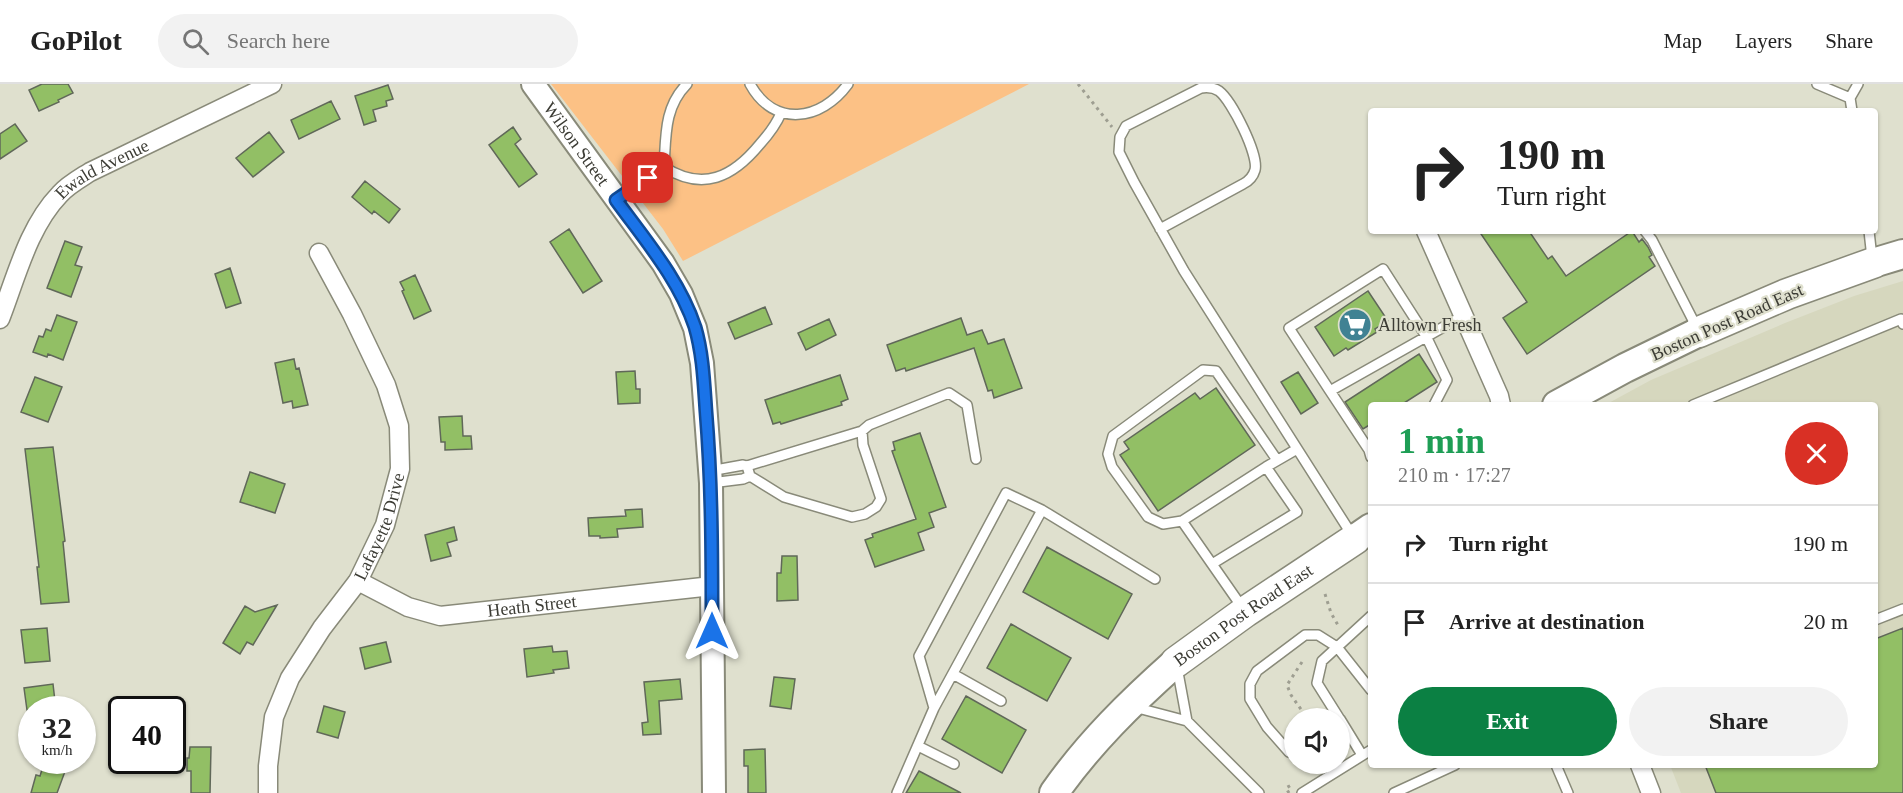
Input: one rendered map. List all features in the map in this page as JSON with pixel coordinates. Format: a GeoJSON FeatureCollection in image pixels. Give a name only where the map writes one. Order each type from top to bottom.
{"type":"FeatureCollection","features":[{"type":"Feature","properties":{"kind":"highway","name":"Boston Post Road East"},"geometry":{"type":"LineString","coordinates":[[1699,332],[1787,294],[1873,263]]}},
{"type":"Feature","properties":{"kind":"highway","name":"Boston Post Road East"},"geometry":{"type":"LineString","coordinates":[[1176,662],[1245,612],[1363,534]]}},
{"type":"Feature","properties":{"kind":"main road","name":"Boston Post Road East"},"geometry":{"type":"LineString","coordinates":[[1873,263],[1903,254]]}},
{"type":"Feature","properties":{"kind":"main road","name":"Boston Post Road East"},"geometry":{"type":"LineString","coordinates":[[1567,402],[1625,368],[1699,332]]}},
{"type":"Feature","properties":{"kind":"main road","name":"Boston Post Road East"},"geometry":{"type":"LineString","coordinates":[[1054,793],[1072,767],[1129,705],[1176,662]]}},
{"type":"Feature","properties":{"kind":"street","name":"Ewald Avenue"},"geometry":{"type":"LineString","coordinates":[[0,320],[30,240],[49,208],[69,185],[90,172],[272,84]]}},
{"type":"Feature","properties":{"kind":"street","name":"Wilson Street"},"geometry":{"type":"LineString","coordinates":[[533,84],[663,263],[681,294],[695,328],[702,363],[711,477],[714,793]]}},
{"type":"Feature","properties":{"kind":"street"},"geometry":{"type":"LineString","coordinates":[[1427,234],[1500,402]]}},
{"type":"Feature","properties":{"kind":"street","name":"Lafayette Drive"},"geometry":{"type":"LineString","coordinates":[[268,793],[268,766],[274,717],[290,678],[322,628],[357,581],[385,525],[400,469],[399,426],[386,385],[352,314],[319,253]]}},
{"type":"Feature","properties":{"kind":"street","name":"Heath Street"},"geometry":{"type":"LineString","coordinates":[[357,581],[408,607],[440,616],[712,586]]}},
{"type":"Feature","properties":{"kind":"street"},"geometry":{"type":"LineString","coordinates":[[1641,768],[1651,793]]}},
{"type":"Feature","properties":{"kind":"lane"},"geometry":{"type":"LineString","coordinates":[[664,167],[668,117],[673,102],[687,84]]}},
{"type":"Feature","properties":{"kind":"lane"},"geometry":{"type":"LineString","coordinates":[[750,84],[765,104],[781,113],[794,115],[813,112],[834,99],[848,84]]}},
{"type":"Feature","properties":{"kind":"lane"},"geometry":{"type":"LineString","coordinates":[[1818,84],[1850,98]]}},
{"type":"Feature","properties":{"kind":"lane"},"geometry":{"type":"LineString","coordinates":[[1851,108],[1850,98],[1858,84]]}},
{"type":"Feature","properties":{"kind":"lane"},"geometry":{"type":"LineString","coordinates":[[1160,229],[1249,181],[1254,173],[1256,163],[1253,153],[1232,108],[1220,92],[1209,87],[1189,88],[1130,124],[1120,137],[1119,152],[1125,167],[1160,229],[1184,271],[1297,448],[1363,534]]}},
{"type":"Feature","properties":{"kind":"lane"},"geometry":{"type":"LineString","coordinates":[[664,167],[682,177],[691,179],[713,178],[725,174],[751,155],[776,124],[781,113]]}},
{"type":"Feature","properties":{"kind":"lane"},"geometry":{"type":"LineString","coordinates":[[616,200],[664,167]]}},
{"type":"Feature","properties":{"kind":"lane"},"geometry":{"type":"LineString","coordinates":[[1647,234],[1699,332]]}},
{"type":"Feature","properties":{"kind":"lane"},"geometry":{"type":"LineString","coordinates":[[1869,234],[1873,263]]}},
{"type":"Feature","properties":{"kind":"lane"},"geometry":{"type":"LineString","coordinates":[[1368,448],[1289,328],[1383,268],[1426,336],[1447,380],[1436,402]]}},
{"type":"Feature","properties":{"kind":"lane"},"geometry":{"type":"LineString","coordinates":[[1330,391],[1463,316]]}},
{"type":"Feature","properties":{"kind":"lane"},"geometry":{"type":"LineString","coordinates":[[1701,402],[1901,319],[1903,324]]}},
{"type":"Feature","properties":{"kind":"lane"},"geometry":{"type":"LineString","coordinates":[[1277,460],[1216,371],[1203,370],[1113,436],[1108,454],[1112,467],[1148,517],[1163,524],[1182,522],[1297,448]]}},
{"type":"Feature","properties":{"kind":"lane"},"geometry":{"type":"LineString","coordinates":[[711,477],[743,479],[748,471],[862,431],[869,425],[949,393],[967,405],[976,459]]}},
{"type":"Feature","properties":{"kind":"lane"},"geometry":{"type":"LineString","coordinates":[[748,471],[784,497],[852,517],[865,514],[876,507],[881,499],[863,445],[862,431]]}},
{"type":"Feature","properties":{"kind":"lane"},"geometry":{"type":"LineString","coordinates":[[1212,564],[1297,512],[1266,467]]}},
{"type":"Feature","properties":{"kind":"lane"},"geometry":{"type":"LineString","coordinates":[[934,708],[919,656],[1006,493],[1042,510],[1155,579]]}},
{"type":"Feature","properties":{"kind":"lane"},"geometry":{"type":"LineString","coordinates":[[897,793],[934,708],[1042,510]]}},
{"type":"Feature","properties":{"kind":"lane"},"geometry":{"type":"LineString","coordinates":[[1182,522],[1245,612]]}},
{"type":"Feature","properties":{"kind":"lane"},"geometry":{"type":"LineString","coordinates":[[1878,619],[1903,609]]}},
{"type":"Feature","properties":{"kind":"lane"},"geometry":{"type":"LineString","coordinates":[[1332,708],[1317,683],[1322,661],[1368,619]]}},
{"type":"Feature","properties":{"kind":"lane"},"geometry":{"type":"LineString","coordinates":[[1284,747],[1267,727],[1250,699],[1250,684],[1257,670],[1305,635],[1318,634],[1337,647],[1368,686]]}},
{"type":"Feature","properties":{"kind":"lane"},"geometry":{"type":"LineString","coordinates":[[1176,662],[1187,721]]}},
{"type":"Feature","properties":{"kind":"lane"},"geometry":{"type":"LineString","coordinates":[[953,674],[1000,700]]}},
{"type":"Feature","properties":{"kind":"lane"},"geometry":{"type":"LineString","coordinates":[[1129,705],[1187,721],[1259,793]]}},
{"type":"Feature","properties":{"kind":"lane"},"geometry":{"type":"LineString","coordinates":[[1350,741],[1362,755]]}},
{"type":"Feature","properties":{"kind":"lane"},"geometry":{"type":"LineString","coordinates":[[918,746],[954,764]]}},
{"type":"Feature","properties":{"kind":"lane"},"geometry":{"type":"LineString","coordinates":[[1302,793],[1368,752]]}},
{"type":"Feature","properties":{"kind":"lane"},"geometry":{"type":"LineString","coordinates":[[1394,793],[1448,768]]}},
{"type":"Feature","properties":{"kind":"lane"},"geometry":{"type":"LineString","coordinates":[[1557,768],[1568,793]]}},
{"type":"Feature","properties":{"kind":"path"},"geometry":{"type":"LineString","coordinates":[[1078,84],[1120,137]]}},
{"type":"Feature","properties":{"kind":"path"},"geometry":{"type":"LineString","coordinates":[[1325,594],[1331,613],[1339,627]]}},
{"type":"Feature","properties":{"kind":"path"},"geometry":{"type":"LineString","coordinates":[[1300,708],[1287,685],[1302,662]]}},
{"type":"Feature","properties":{"kind":"shaded area"},"geometry":{"type":"Polygon","coordinates":[[[551,84],[1029,84],[683,261],[663,229],[551,84]]]}},
{"type":"Feature","properties":{"kind":"shaded area"},"geometry":{"type":"Polygon","coordinates":[[[1903,281],[1903,793],[1681,793],[1671,768],[1878,768],[1878,402],[1611,402],[1651,380],[1854,296],[1903,281]]]}},
{"type":"Feature","properties":{"kind":"building"},"geometry":{"type":"Polygon","coordinates":[[[42,84],[68,84],[73,93],[39,111],[29,90],[42,84]]]}},
{"type":"Feature","properties":{"kind":"building"},"geometry":{"type":"Polygon","coordinates":[[[388,85],[393,99],[386,101],[387,106],[373,110],[376,121],[364,125],[355,96],[388,85]]]}},
{"type":"Feature","properties":{"kind":"building"},"geometry":{"type":"Polygon","coordinates":[[[331,101],[340,119],[299,139],[291,120],[331,101]]]}},
{"type":"Feature","properties":{"kind":"building"},"geometry":{"type":"Polygon","coordinates":[[[15,124],[27,141],[0,159],[0,134],[15,124]]]}},
{"type":"Feature","properties":{"kind":"building"},"geometry":{"type":"Polygon","coordinates":[[[513,127],[521,139],[515,144],[537,174],[519,187],[489,145],[513,127]]]}},
{"type":"Feature","properties":{"kind":"building"},"geometry":{"type":"Polygon","coordinates":[[[269,132],[284,152],[253,177],[236,158],[269,132]]]}},
{"type":"Feature","properties":{"kind":"building"},"geometry":{"type":"Polygon","coordinates":[[[365,181],[400,209],[389,223],[374,211],[372,214],[352,197],[365,181]]]}},
{"type":"Feature","properties":{"kind":"building"},"geometry":{"type":"Polygon","coordinates":[[[569,229],[602,281],[583,293],[550,242],[569,229]]]}},
{"type":"Feature","properties":{"kind":"building"},"geometry":{"type":"Polygon","coordinates":[[[1481,234],[1531,234],[1548,259],[1552,256],[1566,276],[1628,234],[1634,234],[1639,242],[1642,239],[1652,255],[1649,257],[1655,266],[1527,354],[1503,318],[1527,302],[1481,234]]]}},
{"type":"Feature","properties":{"kind":"building"},"geometry":{"type":"Polygon","coordinates":[[[65,241],[82,247],[75,265],[82,267],[71,297],[47,288],[65,241]]]}},
{"type":"Feature","properties":{"kind":"building"},"geometry":{"type":"Polygon","coordinates":[[[230,268],[241,303],[226,308],[215,274],[230,268]]]}},
{"type":"Feature","properties":{"kind":"building"},"geometry":{"type":"Polygon","coordinates":[[[415,275],[431,311],[414,319],[400,282],[415,275]]]}},
{"type":"Feature","properties":{"kind":"building"},"geometry":{"type":"Polygon","coordinates":[[[1368,291],[1388,321],[1375,329],[1377,332],[1334,356],[1315,327],[1368,291]]]}},
{"type":"Feature","properties":{"kind":"building"},"geometry":{"type":"Polygon","coordinates":[[[765,307],[772,324],[735,339],[728,323],[765,307]]]}},
{"type":"Feature","properties":{"kind":"building"},"geometry":{"type":"Polygon","coordinates":[[[57,315],[77,322],[63,360],[48,354],[47,357],[33,352],[39,336],[43,337],[46,329],[51,331],[57,315]]]}},
{"type":"Feature","properties":{"kind":"building"},"geometry":{"type":"Polygon","coordinates":[[[961,318],[967,335],[982,330],[988,344],[1004,339],[1022,388],[994,398],[992,390],[988,391],[974,348],[906,371],[905,368],[896,371],[887,345],[961,318]]]}},
{"type":"Feature","properties":{"kind":"building"},"geometry":{"type":"Polygon","coordinates":[[[829,319],[836,335],[806,350],[798,333],[829,319]]]}},
{"type":"Feature","properties":{"kind":"building"},"geometry":{"type":"Polygon","coordinates":[[[1419,354],[1437,382],[1406,402],[1368,402],[1368,426],[1363,429],[1345,402],[1419,354]]]}},
{"type":"Feature","properties":{"kind":"building"},"geometry":{"type":"Polygon","coordinates":[[[294,359],[296,369],[299,368],[308,405],[293,408],[292,401],[283,403],[275,363],[294,359]]]}},
{"type":"Feature","properties":{"kind":"building"},"geometry":{"type":"Polygon","coordinates":[[[635,371],[636,389],[640,389],[640,403],[618,404],[616,372],[635,371]]]}},
{"type":"Feature","properties":{"kind":"building"},"geometry":{"type":"Polygon","coordinates":[[[1298,372],[1318,403],[1301,414],[1281,382],[1298,372]]]}},
{"type":"Feature","properties":{"kind":"building"},"geometry":{"type":"Polygon","coordinates":[[[840,375],[848,399],[841,402],[842,405],[781,424],[780,422],[773,424],[765,400],[840,375]]]}},
{"type":"Feature","properties":{"kind":"building"},"geometry":{"type":"Polygon","coordinates":[[[35,377],[62,387],[48,422],[21,412],[35,377]]]}},
{"type":"Feature","properties":{"kind":"building"},"geometry":{"type":"Polygon","coordinates":[[[1216,388],[1255,445],[1158,511],[1120,455],[1129,449],[1124,442],[1195,393],[1200,399],[1216,388]]]}},
{"type":"Feature","properties":{"kind":"building"},"geometry":{"type":"Polygon","coordinates":[[[462,416],[463,436],[471,436],[472,449],[445,450],[445,442],[441,442],[439,417],[462,416]]]}},
{"type":"Feature","properties":{"kind":"building"},"geometry":{"type":"Polygon","coordinates":[[[920,433],[946,507],[929,513],[934,527],[918,533],[924,550],[875,567],[865,540],[873,537],[872,534],[916,519],[892,451],[895,450],[893,442],[920,433]]]}},
{"type":"Feature","properties":{"kind":"building"},"geometry":{"type":"Polygon","coordinates":[[[53,447],[65,541],[63,542],[69,602],[41,604],[37,567],[39,567],[25,449],[53,447]]]}},
{"type":"Feature","properties":{"kind":"building"},"geometry":{"type":"Polygon","coordinates":[[[250,472],[285,484],[275,513],[240,502],[250,472]]]}},
{"type":"Feature","properties":{"kind":"building"},"geometry":{"type":"Polygon","coordinates":[[[642,509],[643,527],[617,529],[618,537],[589,536],[588,518],[626,516],[625,510],[642,509]]]}},
{"type":"Feature","properties":{"kind":"building"},"geometry":{"type":"Polygon","coordinates":[[[454,527],[457,540],[447,543],[451,556],[431,561],[425,535],[454,527]]]}},
{"type":"Feature","properties":{"kind":"building"},"geometry":{"type":"Polygon","coordinates":[[[1047,547],[1132,594],[1108,639],[1023,592],[1047,547]]]}},
{"type":"Feature","properties":{"kind":"building"},"geometry":{"type":"Polygon","coordinates":[[[782,556],[797,556],[798,600],[777,601],[777,573],[781,573],[782,556]]]}},
{"type":"Feature","properties":{"kind":"building"},"geometry":{"type":"Polygon","coordinates":[[[277,605],[253,645],[247,642],[240,654],[223,643],[245,606],[255,612],[277,605]]]}},
{"type":"Feature","properties":{"kind":"building"},"geometry":{"type":"Polygon","coordinates":[[[1011,624],[1071,658],[1047,701],[987,668],[1011,624]]]}},
{"type":"Feature","properties":{"kind":"building"},"geometry":{"type":"Polygon","coordinates":[[[47,628],[50,661],[25,663],[21,630],[47,628]]]}},
{"type":"Feature","properties":{"kind":"building"},"geometry":{"type":"Polygon","coordinates":[[[1903,628],[1903,793],[1716,793],[1706,768],[1878,768],[1878,638],[1903,628]]]}},
{"type":"Feature","properties":{"kind":"building"},"geometry":{"type":"Polygon","coordinates":[[[386,642],[391,662],[365,669],[360,648],[386,642]]]}},
{"type":"Feature","properties":{"kind":"building"},"geometry":{"type":"Polygon","coordinates":[[[552,646],[553,652],[567,651],[569,668],[527,677],[524,649],[552,646]]]}},
{"type":"Feature","properties":{"kind":"building"},"geometry":{"type":"Polygon","coordinates":[[[774,677],[795,679],[791,709],[770,706],[774,677]]]}},
{"type":"Feature","properties":{"kind":"building"},"geometry":{"type":"Polygon","coordinates":[[[680,679],[682,699],[659,701],[661,734],[643,735],[642,723],[648,722],[644,682],[680,679]]]}},
{"type":"Feature","properties":{"kind":"building"},"geometry":{"type":"Polygon","coordinates":[[[53,684],[54,696],[25,696],[24,688],[53,684]]]}},
{"type":"Feature","properties":{"kind":"building"},"geometry":{"type":"Polygon","coordinates":[[[966,696],[1026,730],[1002,773],[942,739],[966,696]]]}},
{"type":"Feature","properties":{"kind":"building"},"geometry":{"type":"Polygon","coordinates":[[[324,706],[345,712],[338,738],[317,732],[324,706]]]}},
{"type":"Feature","properties":{"kind":"building"},"geometry":{"type":"Polygon","coordinates":[[[190,747],[211,747],[210,793],[191,793],[191,771],[187,771],[190,747]]]}},
{"type":"Feature","properties":{"kind":"building"},"geometry":{"type":"Polygon","coordinates":[[[765,749],[766,793],[748,793],[748,766],[744,766],[744,750],[765,749]]]}},
{"type":"Feature","properties":{"kind":"building"},"geometry":{"type":"Polygon","coordinates":[[[919,771],[961,793],[906,793],[919,771]]]}},
{"type":"Feature","properties":{"kind":"building"},"geometry":{"type":"Polygon","coordinates":[[[41,774],[64,774],[57,793],[31,793],[36,775],[40,776],[41,774]]]}},
{"type":"Feature","properties":{"kind":"place","name":"Alltown Fresh"},"geometry":{"type":"Point","coordinates":[1355,325]}},
{"type":"Feature","properties":{"kind":"route"},"geometry":{"type":"LineString","coordinates":[[648,178],[616,200],[663,263],[681,294],[695,328],[702,363],[708,435],[712,631]]}}]}
